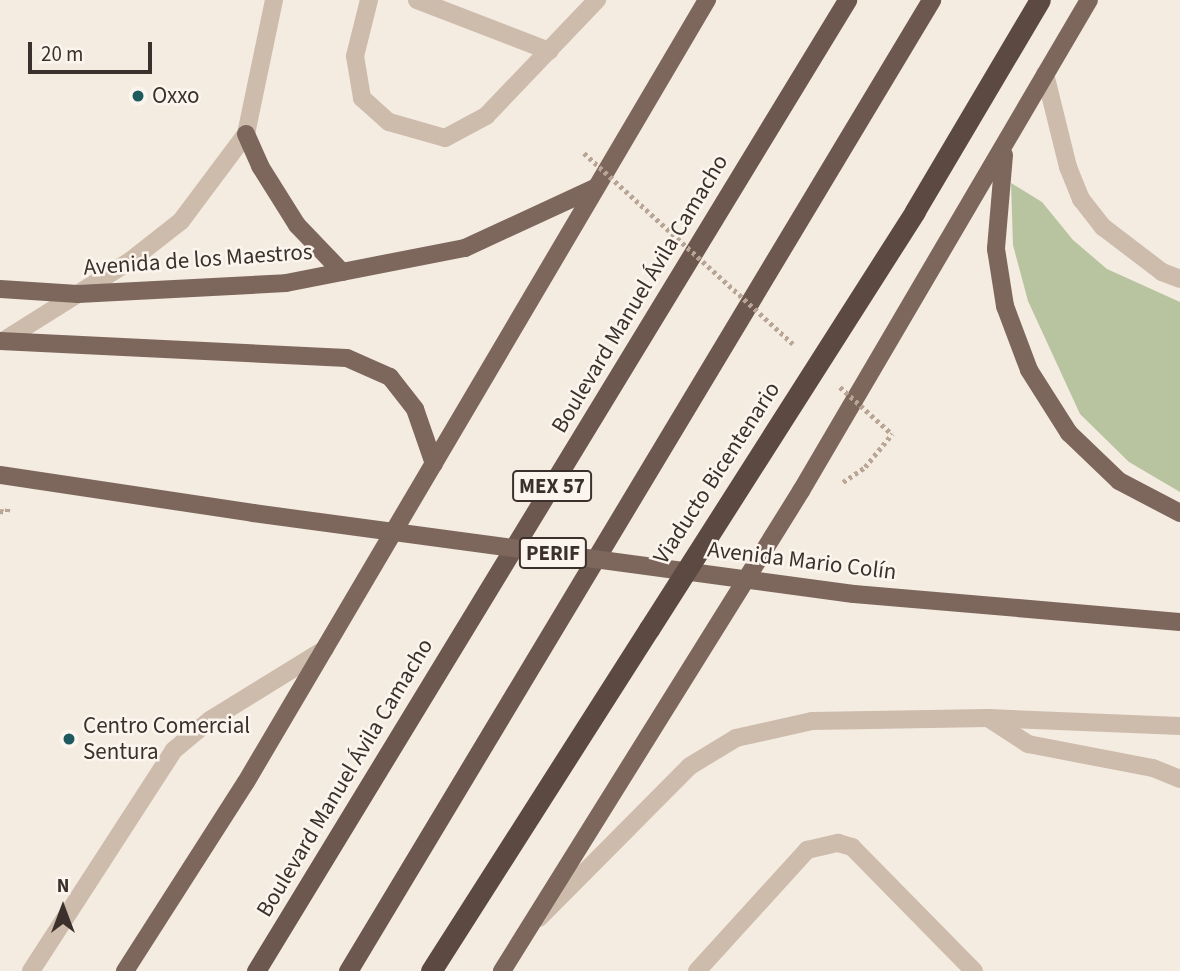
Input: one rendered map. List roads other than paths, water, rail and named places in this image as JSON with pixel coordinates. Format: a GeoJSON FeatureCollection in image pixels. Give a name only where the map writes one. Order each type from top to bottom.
{"type":"FeatureCollection","features":[{"type":"Feature","properties":{"kind":"highway","name":"Boulevard Manuel Ávila Camacho"},"geometry":{"type":"LineString","coordinates":[[256,971],[847,0]]}},
{"type":"Feature","properties":{"kind":"highway","name":"MEX 57"},"geometry":{"type":"LineString","coordinates":[[348,971],[931,0]]}},
{"type":"Feature","properties":{"kind":"highway","name":"Viaducto Bicentenario"},"geometry":{"type":"LineString","coordinates":[[430,971],[908,223],[1040,0]]}},
{"type":"Feature","properties":{"kind":"main road"},"geometry":{"type":"LineString","coordinates":[[125,971],[325,649],[707,0]]}},
{"type":"Feature","properties":{"kind":"main road"},"geometry":{"type":"LineString","coordinates":[[502,971],[800,491],[1005,147],[1089,0]]}},
{"type":"Feature","properties":{"kind":"main road"},"geometry":{"type":"LineString","coordinates":[[246,134],[260,166],[297,225],[342,272]]}},
{"type":"Feature","properties":{"kind":"main road"},"geometry":{"type":"LineString","coordinates":[[1005,147],[996,249],[1005,306],[1029,370],[1069,433],[1119,481],[1180,513]]}},
{"type":"Feature","properties":{"kind":"main road","name":"Avenida de los Maestros"},"geometry":{"type":"LineString","coordinates":[[0,289],[78,295],[286,283],[466,248],[595,188]]}},
{"type":"Feature","properties":{"kind":"main road"},"geometry":{"type":"LineString","coordinates":[[1,341],[347,358],[390,377],[415,409],[434,464]]}},
{"type":"Feature","properties":{"kind":"main road","name":"Avenida Mario Colín"},"geometry":{"type":"LineString","coordinates":[[0,475],[253,513],[853,594],[1180,622]]}},
{"type":"Feature","properties":{"kind":"street"},"geometry":{"type":"LineString","coordinates":[[1,341],[78,295],[181,221],[246,134],[274,0]]}},
{"type":"Feature","properties":{"kind":"street"},"geometry":{"type":"LineString","coordinates":[[369,0],[355,56],[362,98],[389,122],[445,138],[486,116],[597,0]]}},
{"type":"Feature","properties":{"kind":"street"},"geometry":{"type":"LineString","coordinates":[[417,0],[549,51]]}},
{"type":"Feature","properties":{"kind":"street"},"geometry":{"type":"LineString","coordinates":[[1045,74],[1068,167],[1081,199],[1103,228],[1162,272],[1180,279]]}},
{"type":"Feature","properties":{"kind":"street"},"geometry":{"type":"LineString","coordinates":[[31,971],[174,750],[210,720],[325,649]]}},
{"type":"Feature","properties":{"kind":"street"},"geometry":{"type":"LineString","coordinates":[[529,928],[690,766],[736,738],[812,721],[988,718],[1180,726]]}},
{"type":"Feature","properties":{"kind":"street"},"geometry":{"type":"LineString","coordinates":[[988,718],[1028,744],[1153,768],[1180,779]]}},
{"type":"Feature","properties":{"kind":"street"},"geometry":{"type":"LineString","coordinates":[[697,971],[807,849],[838,843],[852,847],[974,971]]}},
{"type":"Feature","properties":{"kind":"place","name":"Oxxo"},"geometry":{"type":"Point","coordinates":[138,96]}},
{"type":"Feature","properties":{"kind":"place","name":"Centro Comercial Sentura"},"geometry":{"type":"Point","coordinates":[69,739]}}]}
